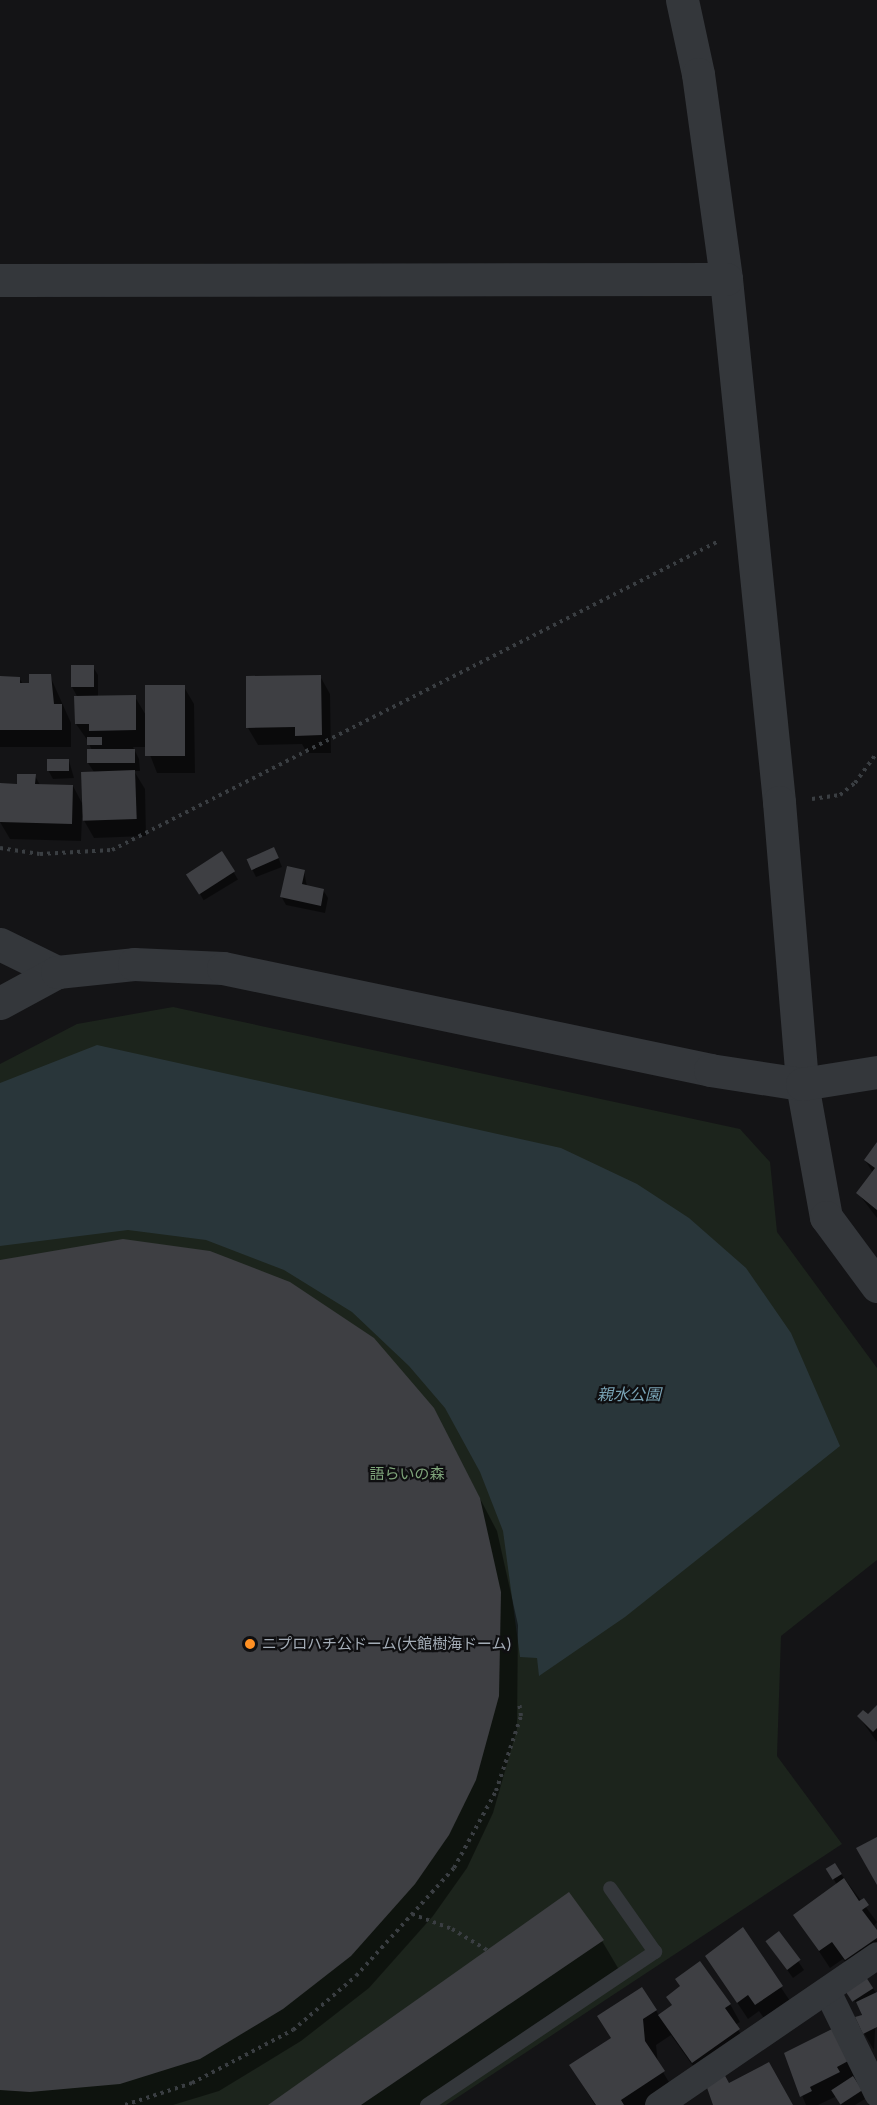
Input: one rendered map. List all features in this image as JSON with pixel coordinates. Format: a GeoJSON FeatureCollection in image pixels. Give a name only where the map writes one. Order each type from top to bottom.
{"type":"FeatureCollection","features":[{"type":"Feature","properties":{"kind":"street"},"geometry":{"type":"LineString","coordinates":[[682,0],[698,74],[726,279],[749,526],[779,802],[802,1084],[826,1217],[877,1286]]}},
{"type":"Feature","properties":{"kind":"street"},"geometry":{"type":"LineString","coordinates":[[0,280],[726,279]]}},
{"type":"Feature","properties":{"kind":"street"},"geometry":{"type":"LineString","coordinates":[[0,944],[57,972]]}},
{"type":"Feature","properties":{"kind":"street"},"geometry":{"type":"LineString","coordinates":[[0,1003],[57,972],[134,964],[223,968],[710,1070],[802,1084],[877,1072]]}},
{"type":"Feature","properties":{"kind":"street"},"geometry":{"type":"LineString","coordinates":[[658,2105],[692,2095],[877,1955]]}},
{"type":"Feature","properties":{"kind":"street"},"geometry":{"type":"LineString","coordinates":[[827,1991],[877,2093]]}},
{"type":"Feature","properties":{"kind":"lane"},"geometry":{"type":"LineString","coordinates":[[427,2105],[655,1952],[610,1888]]}},
{"type":"Feature","properties":{"kind":"path"},"geometry":{"type":"LineString","coordinates":[[0,848],[40,854],[112,850],[749,526]]}},
{"type":"Feature","properties":{"kind":"path"},"geometry":{"type":"LineString","coordinates":[[779,802],[840,795],[855,783],[877,753]]}},
{"type":"Feature","properties":{"kind":"path"},"geometry":{"type":"LineString","coordinates":[[125,2105],[192,2083],[293,2030],[356,1976],[454,1868],[496,1791],[521,1716],[519,1702]]}},
{"type":"Feature","properties":{"kind":"path"},"geometry":{"type":"LineString","coordinates":[[412,1914],[452,1929],[487,1950]]}},
{"type":"Feature","properties":{"kind":"green space","name":"語らいの森"},"geometry":{"type":"Polygon","coordinates":[[[173,1007],[740,1129],[770,1162],[777,1232],[877,1368],[877,1560],[781,1636],[777,1756],[842,1844],[446,2105],[0,2105],[0,1064],[77,1024],[173,1007]]]}},
{"type":"Feature","properties":{"kind":"water","name":"親水公園"},"geometry":{"type":"Polygon","coordinates":[[[97,1045],[561,1148],[637,1184],[689,1218],[746,1268],[791,1333],[840,1446],[625,1617],[539,1676],[537,1658],[520,1657],[503,1531],[480,1472],[445,1408],[409,1366],[352,1312],[284,1270],[206,1240],[128,1230],[0,1246],[0,1083],[97,1045]]]}},
{"type":"Feature","properties":{"kind":"building"},"geometry":{"type":"Polygon","coordinates":[[[71,665],[94,665],[94,687],[71,687],[71,665]]]}},
{"type":"Feature","properties":{"kind":"building"},"geometry":{"type":"Polygon","coordinates":[[[29,674],[51,674],[54,704],[62,704],[62,730],[0,730],[0,676],[20,677],[20,683],[29,683],[29,674]]]}},
{"type":"Feature","properties":{"kind":"building"},"geometry":{"type":"Polygon","coordinates":[[[321,675],[322,735],[295,736],[295,727],[246,728],[246,676],[321,675]]]}},
{"type":"Feature","properties":{"kind":"building"},"geometry":{"type":"Polygon","coordinates":[[[145,685],[185,685],[185,756],[145,756],[145,685]]]}},
{"type":"Feature","properties":{"kind":"building"},"geometry":{"type":"Polygon","coordinates":[[[136,695],[136,730],[89,731],[89,724],[75,724],[74,696],[136,695]]]}},
{"type":"Feature","properties":{"kind":"building"},"geometry":{"type":"Polygon","coordinates":[[[87,737],[102,737],[102,745],[87,745],[87,737]]]}},
{"type":"Feature","properties":{"kind":"building"},"geometry":{"type":"Polygon","coordinates":[[[87,749],[135,749],[135,763],[87,763],[87,749]]]}},
{"type":"Feature","properties":{"kind":"building"},"geometry":{"type":"Polygon","coordinates":[[[47,759],[69,759],[69,771],[47,771],[47,759]]]}},
{"type":"Feature","properties":{"kind":"building"},"geometry":{"type":"Polygon","coordinates":[[[135,770],[137,819],[83,821],[81,772],[135,770]]]}},
{"type":"Feature","properties":{"kind":"building"},"geometry":{"type":"Polygon","coordinates":[[[17,774],[36,774],[35,784],[73,785],[72,824],[0,822],[0,783],[17,784],[17,774]]]}},
{"type":"Feature","properties":{"kind":"building"},"geometry":{"type":"Polygon","coordinates":[[[274,847],[279,858],[251,870],[247,859],[274,847]]]}},
{"type":"Feature","properties":{"kind":"building"},"geometry":{"type":"Polygon","coordinates":[[[222,851],[235,871],[199,895],[186,874],[222,851]]]}},
{"type":"Feature","properties":{"kind":"building"},"geometry":{"type":"Polygon","coordinates":[[[287,866],[305,870],[302,884],[324,889],[321,906],[280,897],[287,866]]]}},
{"type":"Feature","properties":{"kind":"building"},"geometry":{"type":"Polygon","coordinates":[[[877,1142],[877,1210],[856,1193],[875,1168],[864,1160],[877,1142]]]}},
{"type":"Feature","properties":{"kind":"building","name":"ニプロハチ公ドーム(大館樹海ドーム)"},"geometry":{"type":"Polygon","coordinates":[[[123,1239],[210,1251],[290,1282],[374,1338],[434,1408],[480,1498],[501,1592],[499,1696],[476,1780],[449,1835],[415,1884],[351,1956],[283,2009],[200,2059],[120,2084],[30,2092],[0,2090],[0,1260],[123,1239]]]}},
{"type":"Feature","properties":{"kind":"building"},"geometry":{"type":"Polygon","coordinates":[[[877,1705],[877,1728],[873,1732],[857,1716],[863,1710],[868,1714],[877,1705]]]}},
{"type":"Feature","properties":{"kind":"building"},"geometry":{"type":"Polygon","coordinates":[[[877,1837],[877,1885],[856,1848],[877,1837]]]}},
{"type":"Feature","properties":{"kind":"building"},"geometry":{"type":"Polygon","coordinates":[[[835,1863],[842,1874],[833,1880],[826,1869],[835,1863]]]}},
{"type":"Feature","properties":{"kind":"building"},"geometry":{"type":"Polygon","coordinates":[[[844,1878],[859,1901],[864,1898],[869,1905],[862,1910],[877,1930],[877,1938],[845,1960],[832,1942],[819,1951],[793,1915],[844,1878]]]}},
{"type":"Feature","properties":{"kind":"building"},"geometry":{"type":"Polygon","coordinates":[[[569,1892],[604,1940],[361,2105],[268,2105],[569,1892]]]}},
{"type":"Feature","properties":{"kind":"building"},"geometry":{"type":"Polygon","coordinates":[[[743,1927],[783,1986],[755,2005],[748,1995],[737,2003],[705,1956],[743,1927]]]}},
{"type":"Feature","properties":{"kind":"building"},"geometry":{"type":"Polygon","coordinates":[[[779,1931],[801,1960],[787,1970],[765,1941],[779,1931]]]}},
{"type":"Feature","properties":{"kind":"building"},"geometry":{"type":"Polygon","coordinates":[[[700,1961],[731,2004],[725,2008],[740,2029],[692,2063],[658,2015],[672,2005],[666,1997],[680,1986],[675,1979],[700,1961]]]}},
{"type":"Feature","properties":{"kind":"building"},"geometry":{"type":"Polygon","coordinates":[[[864,1974],[873,1988],[852,2002],[843,1988],[864,1974]]]}},
{"type":"Feature","properties":{"kind":"building"},"geometry":{"type":"Polygon","coordinates":[[[642,1987],[657,2010],[643,2019],[645,2041],[665,2071],[621,2100],[624,2105],[596,2105],[569,2065],[611,2038],[597,2016],[642,1987]]]}},
{"type":"Feature","properties":{"kind":"building"},"geometry":{"type":"Polygon","coordinates":[[[877,1992],[877,2027],[863,2034],[855,2017],[862,2015],[856,2002],[877,1992]]]}},
{"type":"Feature","properties":{"kind":"building"},"geometry":{"type":"Polygon","coordinates":[[[834,2028],[850,2060],[837,2067],[840,2072],[810,2087],[812,2091],[800,2097],[784,2053],[834,2028]]]}},
{"type":"Feature","properties":{"kind":"building"},"geometry":{"type":"Polygon","coordinates":[[[769,2062],[793,2105],[713,2105],[705,2082],[723,2072],[729,2083],[769,2062]]]}},
{"type":"Feature","properties":{"kind":"building"},"geometry":{"type":"Polygon","coordinates":[[[853,2076],[862,2090],[840,2104],[831,2090],[853,2076]]]}},
{"type":"Feature","properties":{"kind":"place","name":"ニプロハチ公ドーム(大館樹海ドーム)"},"geometry":{"type":"Point","coordinates":[250,1644]}}]}
